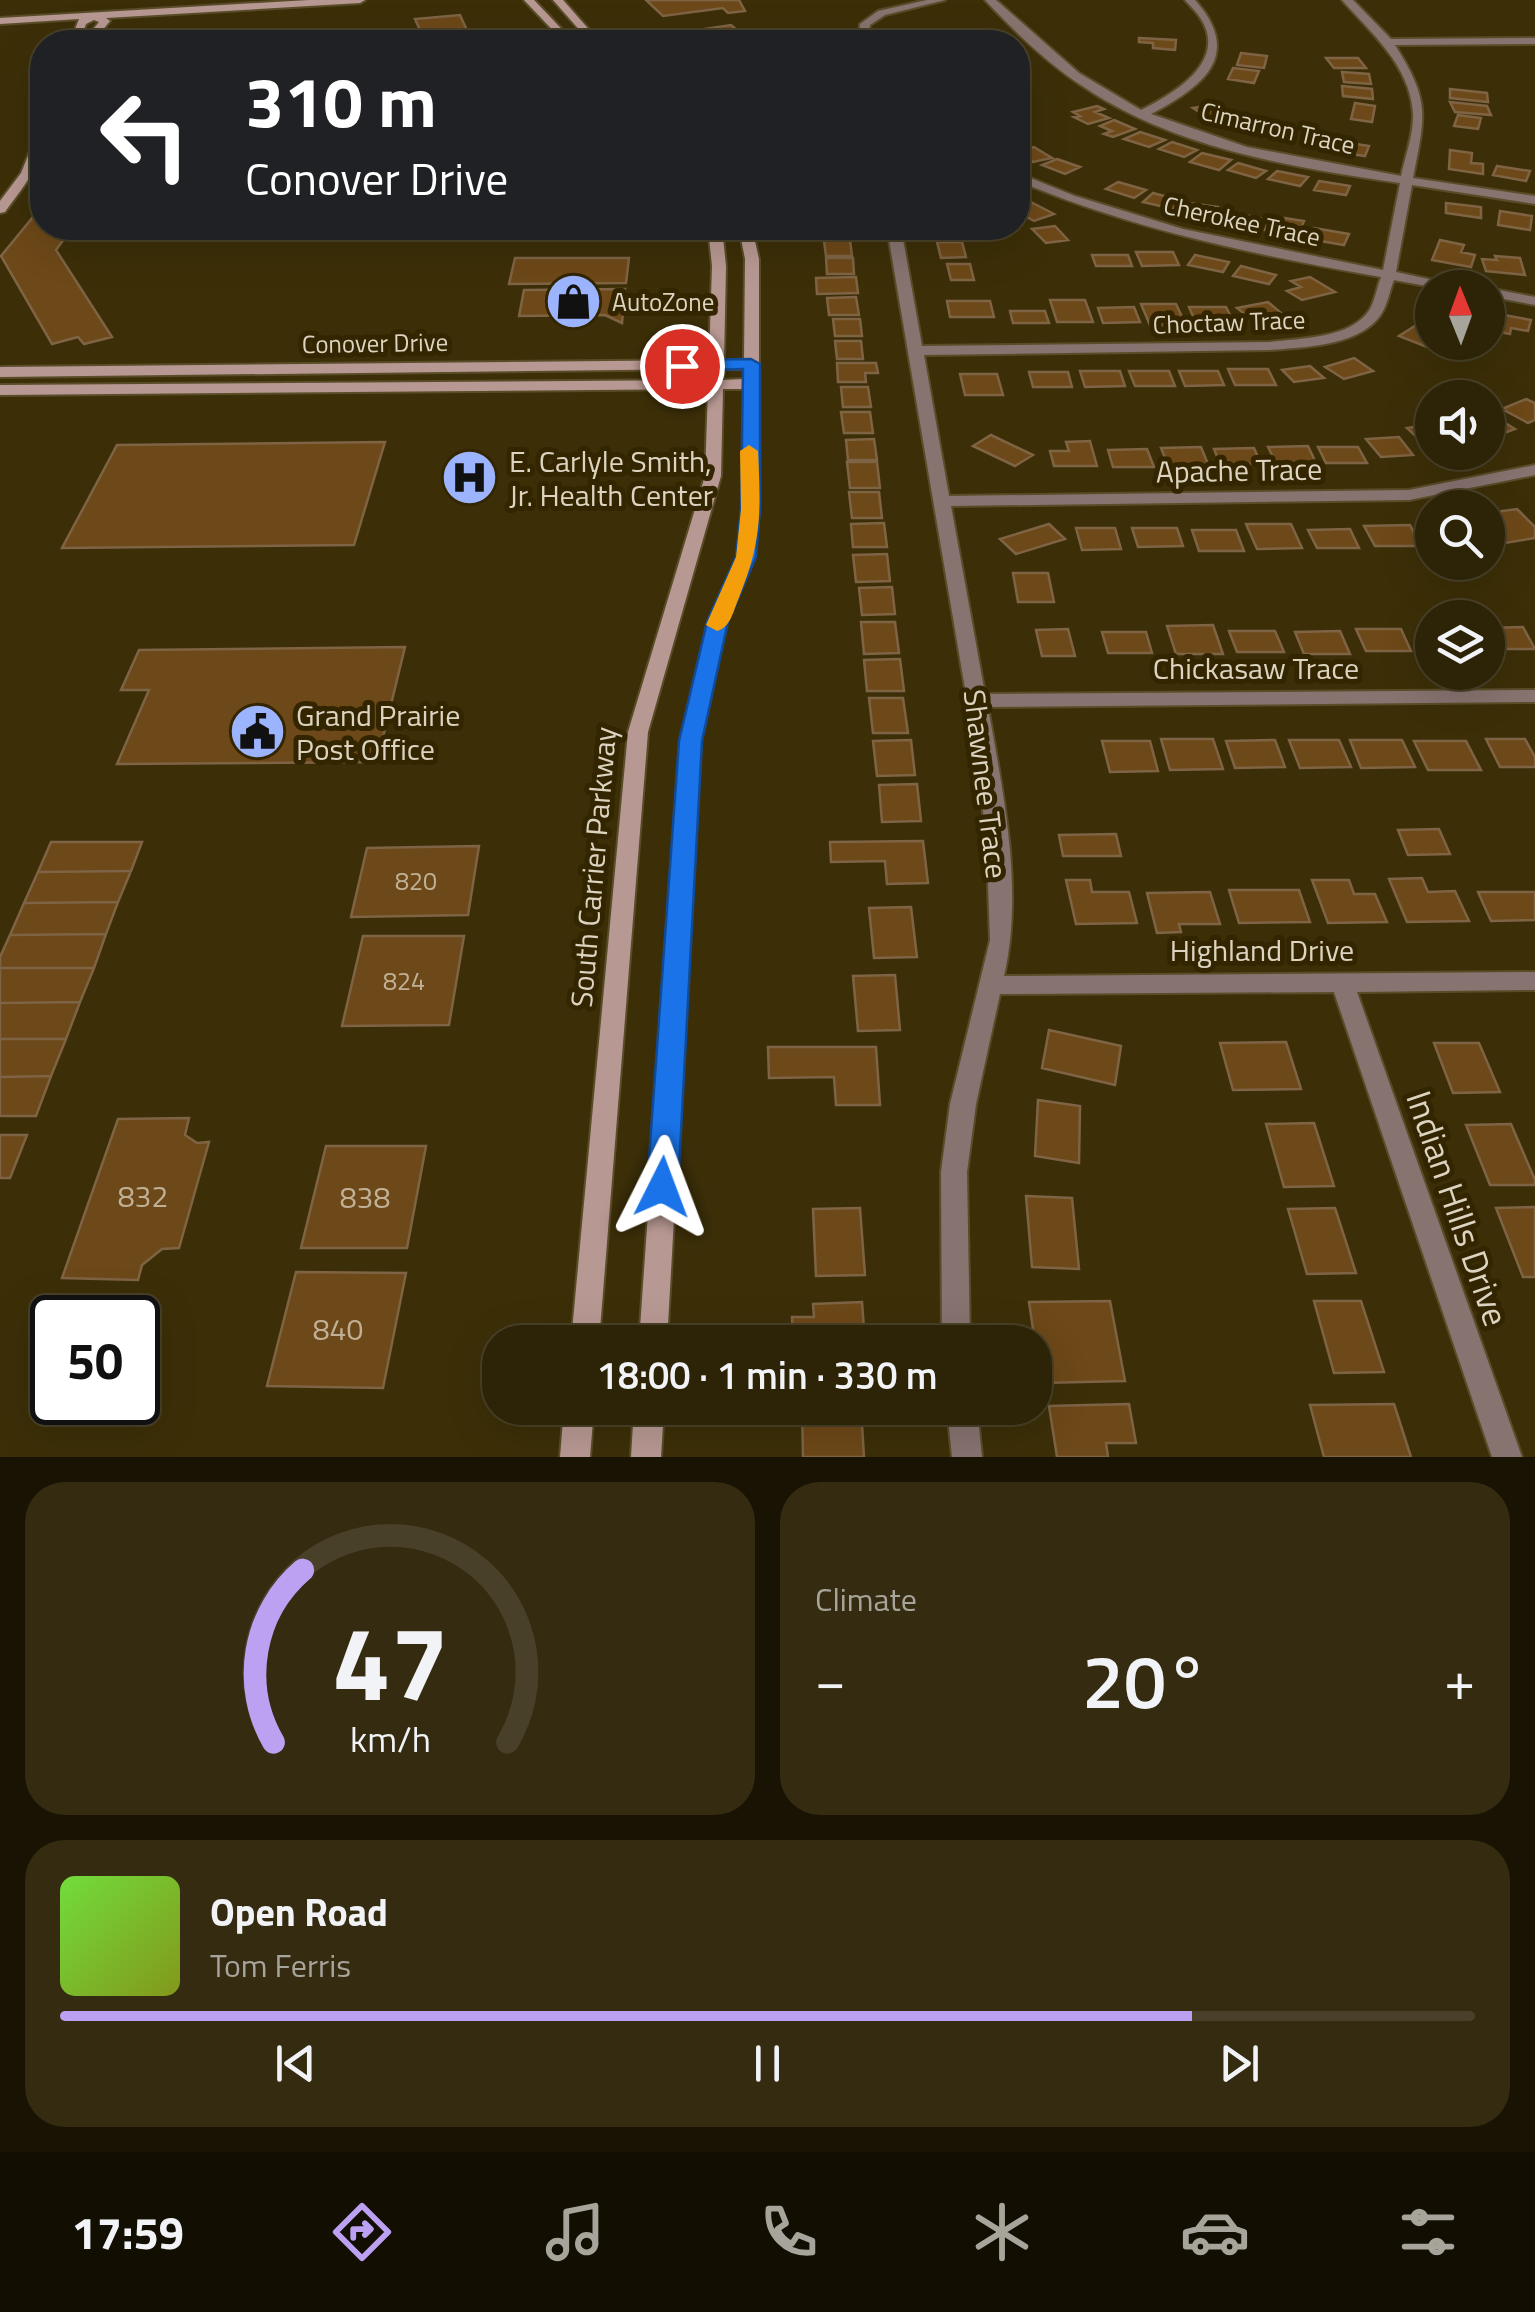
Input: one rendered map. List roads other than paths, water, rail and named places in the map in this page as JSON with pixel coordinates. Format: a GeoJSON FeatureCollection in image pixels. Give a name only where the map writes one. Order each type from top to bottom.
{"type":"FeatureCollection","features":[{"type":"Feature","properties":{"kind":"main road"},"geometry":{"type":"LineString","coordinates":[[0,21],[190,0]]}},
{"type":"Feature","properties":{"kind":"main road"},"geometry":{"type":"LineString","coordinates":[[0,10],[98,11],[360,0]]}},
{"type":"Feature","properties":{"kind":"main road"},"geometry":{"type":"LineString","coordinates":[[529,0],[558,30]]}},
{"type":"Feature","properties":{"kind":"main road"},"geometry":{"type":"LineString","coordinates":[[558,0],[585,30]]}},
{"type":"Feature","properties":{"kind":"main road"},"geometry":{"type":"LineString","coordinates":[[79,30],[82,22],[98,11]]}},
{"type":"Feature","properties":{"kind":"main road"},"geometry":{"type":"LineString","coordinates":[[97,30],[104,21],[98,11]]}},
{"type":"Feature","properties":{"kind":"main road"},"geometry":{"type":"LineString","coordinates":[[0,209],[30,166]]}},
{"type":"Feature","properties":{"kind":"main road","name":"South Carrier Parkway"},"geometry":{"type":"LineString","coordinates":[[586,1325],[638,732],[713,476],[715,240]]}},
{"type":"Feature","properties":{"kind":"main road"},"geometry":{"type":"LineString","coordinates":[[654,1325],[690,741],[717,622],[746,557],[751,509],[752,259],[748,240]]}},
{"type":"Feature","properties":{"kind":"main road","name":"Conover Drive"},"geometry":{"type":"LineString","coordinates":[[0,390],[716,375],[751,364]]}},
{"type":"Feature","properties":{"kind":"main road","name":"Conover Drive"},"geometry":{"type":"LineString","coordinates":[[0,372],[716,375],[751,384]]}},
{"type":"Feature","properties":{"kind":"main road"},"geometry":{"type":"LineString","coordinates":[[575,1457],[578,1425]]}},
{"type":"Feature","properties":{"kind":"main road"},"geometry":{"type":"LineString","coordinates":[[646,1457],[648,1425]]}},
{"type":"Feature","properties":{"kind":"street"},"geometry":{"type":"LineString","coordinates":[[865,30],[866,24],[882,13],[940,0]]}},
{"type":"Feature","properties":{"kind":"street","name":"Cimarron Trace"},"geometry":{"type":"LineString","coordinates":[[990,0],[1025,30]]}},
{"type":"Feature","properties":{"kind":"street"},"geometry":{"type":"LineString","coordinates":[[1143,114],[1191,87],[1205,70],[1213,37],[1190,0]]}},
{"type":"Feature","properties":{"kind":"street","name":"Choctaw Trace"},"geometry":{"type":"LineString","coordinates":[[915,351],[1270,346],[1317,341],[1360,327],[1376,311],[1388,274],[1419,114],[1409,76],[1388,42],[1347,0]]}},
{"type":"Feature","properties":{"kind":"street","name":"Cimarron Trace"},"geometry":{"type":"LineString","coordinates":[[1030,35],[1088,85],[1143,114],[1255,151],[1535,200]]}},
{"type":"Feature","properties":{"kind":"street"},"geometry":{"type":"LineString","coordinates":[[1388,42],[1535,41]]}},
{"type":"Feature","properties":{"kind":"street","name":"Cherokee Trace"},"geometry":{"type":"LineString","coordinates":[[1030,182],[1081,203],[1181,232],[1415,279]]}},
{"type":"Feature","properties":{"kind":"street","name":"Shawnee Trace"},"geometry":{"type":"LineString","coordinates":[[896,240],[977,701],[998,856],[1001,940],[963,1104],[954,1172],[956,1325]]}},
{"type":"Feature","properties":{"kind":"street"},"geometry":{"type":"LineString","coordinates":[[1505,295],[1535,300]]}},
{"type":"Feature","properties":{"kind":"street","name":"Apache Trace"},"geometry":{"type":"LineString","coordinates":[[942,501],[1409,495],[1535,470]]}},
{"type":"Feature","properties":{"kind":"street","name":"Chickasaw Trace"},"geometry":{"type":"LineString","coordinates":[[977,701],[1535,696]]}},
{"type":"Feature","properties":{"kind":"street","name":"Highland Drive"},"geometry":{"type":"LineString","coordinates":[[990,985],[1535,981]]}},
{"type":"Feature","properties":{"kind":"street","name":"Indian Hills Drive"},"geometry":{"type":"LineString","coordinates":[[1342,982],[1507,1457]]}},
{"type":"Feature","properties":{"kind":"street"},"geometry":{"type":"LineString","coordinates":[[964,1425],[967,1457]]}},
{"type":"Feature","properties":{"kind":"place","name":"AutoZone"},"geometry":{"type":"Point","coordinates":[573,302]}},
{"type":"Feature","properties":{"kind":"place","name":"E. Carlyle Smith, Jr. Health Center"},"geometry":{"type":"Point","coordinates":[470,478]}},
{"type":"Feature","properties":{"kind":"place","name":"Grand Prairie Post Office"},"geometry":{"type":"Point","coordinates":[257,732]}}]}
